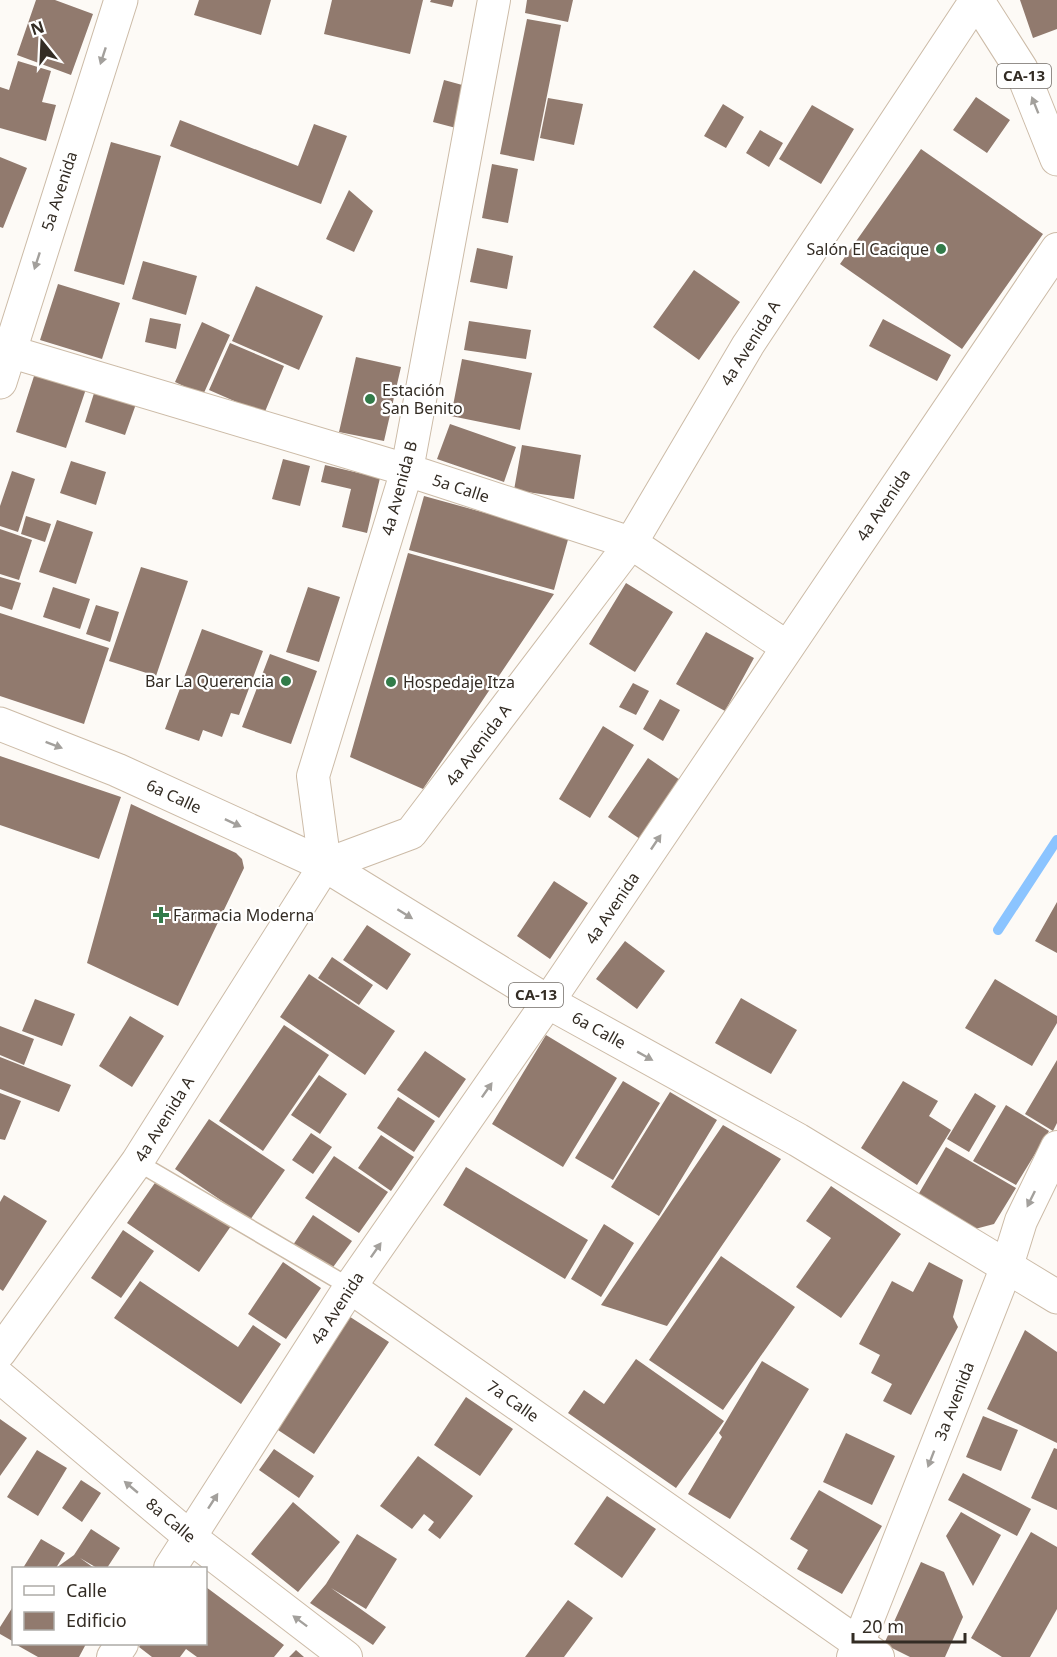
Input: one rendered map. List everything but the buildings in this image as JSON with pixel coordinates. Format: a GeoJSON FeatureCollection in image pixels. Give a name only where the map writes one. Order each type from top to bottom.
{"type":"FeatureCollection","features":[{"type":"Feature","properties":{"kind":"main road","name":"5a Avenida"},"geometry":{"type":"LineString","coordinates":[[0,382],[121,0]]}},
{"type":"Feature","properties":{"kind":"main road","name":"CA-13"},"geometry":{"type":"LineString","coordinates":[[976,0],[1021,69],[1057,159]]}},
{"type":"Feature","properties":{"kind":"main road","name":"6a Calle"},"geometry":{"type":"LineString","coordinates":[[0,724],[117,770],[325,865],[548,1002],[798,1140],[1057,1298]]}},
{"type":"Feature","properties":{"kind":"street","name":"4a Avenida B"},"geometry":{"type":"LineString","coordinates":[[325,865],[314,776],[407,470],[494,0]]}},
{"type":"Feature","properties":{"kind":"street","name":"4a Avenida A"},"geometry":{"type":"LineString","coordinates":[[0,1352],[137,1162],[325,865],[411,833],[631,543],[748,345],[976,0]]}},
{"type":"Feature","properties":{"kind":"street","name":"4a Avenida"},"geometry":{"type":"LineString","coordinates":[[171,1567],[350,1287],[548,1002],[1057,249]]}},
{"type":"Feature","properties":{"kind":"street","name":"5a Calle"},"geometry":{"type":"LineString","coordinates":[[8,351],[407,470],[631,543],[787,647]]}},
{"type":"Feature","properties":{"kind":"street","name":"3a Avenida"},"geometry":{"type":"LineString","coordinates":[[863,1653],[1007,1266],[1021,1221],[1057,1147]]}},
{"type":"Feature","properties":{"kind":"street","name":"7a Calle"},"geometry":{"type":"LineString","coordinates":[[350,1287],[863,1653]]}},
{"type":"Feature","properties":{"kind":"street","name":"8a Calle"},"geometry":{"type":"LineString","coordinates":[[0,1377],[190,1537],[346,1657]]}},
{"type":"Feature","properties":{"kind":"lane","name":"7a Calle"},"geometry":{"type":"LineString","coordinates":[[137,1162],[350,1287]]}},
{"type":"Feature","properties":{"kind":"waterway"},"geometry":{"type":"LineString","coordinates":[[998,930],[1057,840]]}},
{"type":"Feature","properties":{"kind":"place","name":"Salón El Cacique"},"geometry":{"type":"Point","coordinates":[941,249]}},
{"type":"Feature","properties":{"kind":"place","name":"Estación San Benito"},"geometry":{"type":"Point","coordinates":[370,399]}},
{"type":"Feature","properties":{"kind":"place","name":"Bar La Querencia"},"geometry":{"type":"Point","coordinates":[286,681]}},
{"type":"Feature","properties":{"kind":"place","name":"Hospedaje Itza"},"geometry":{"type":"Point","coordinates":[391,682]}},
{"type":"Feature","properties":{"kind":"place","name":"Farmacia Moderna"},"geometry":{"type":"Point","coordinates":[161,915]}}]}
